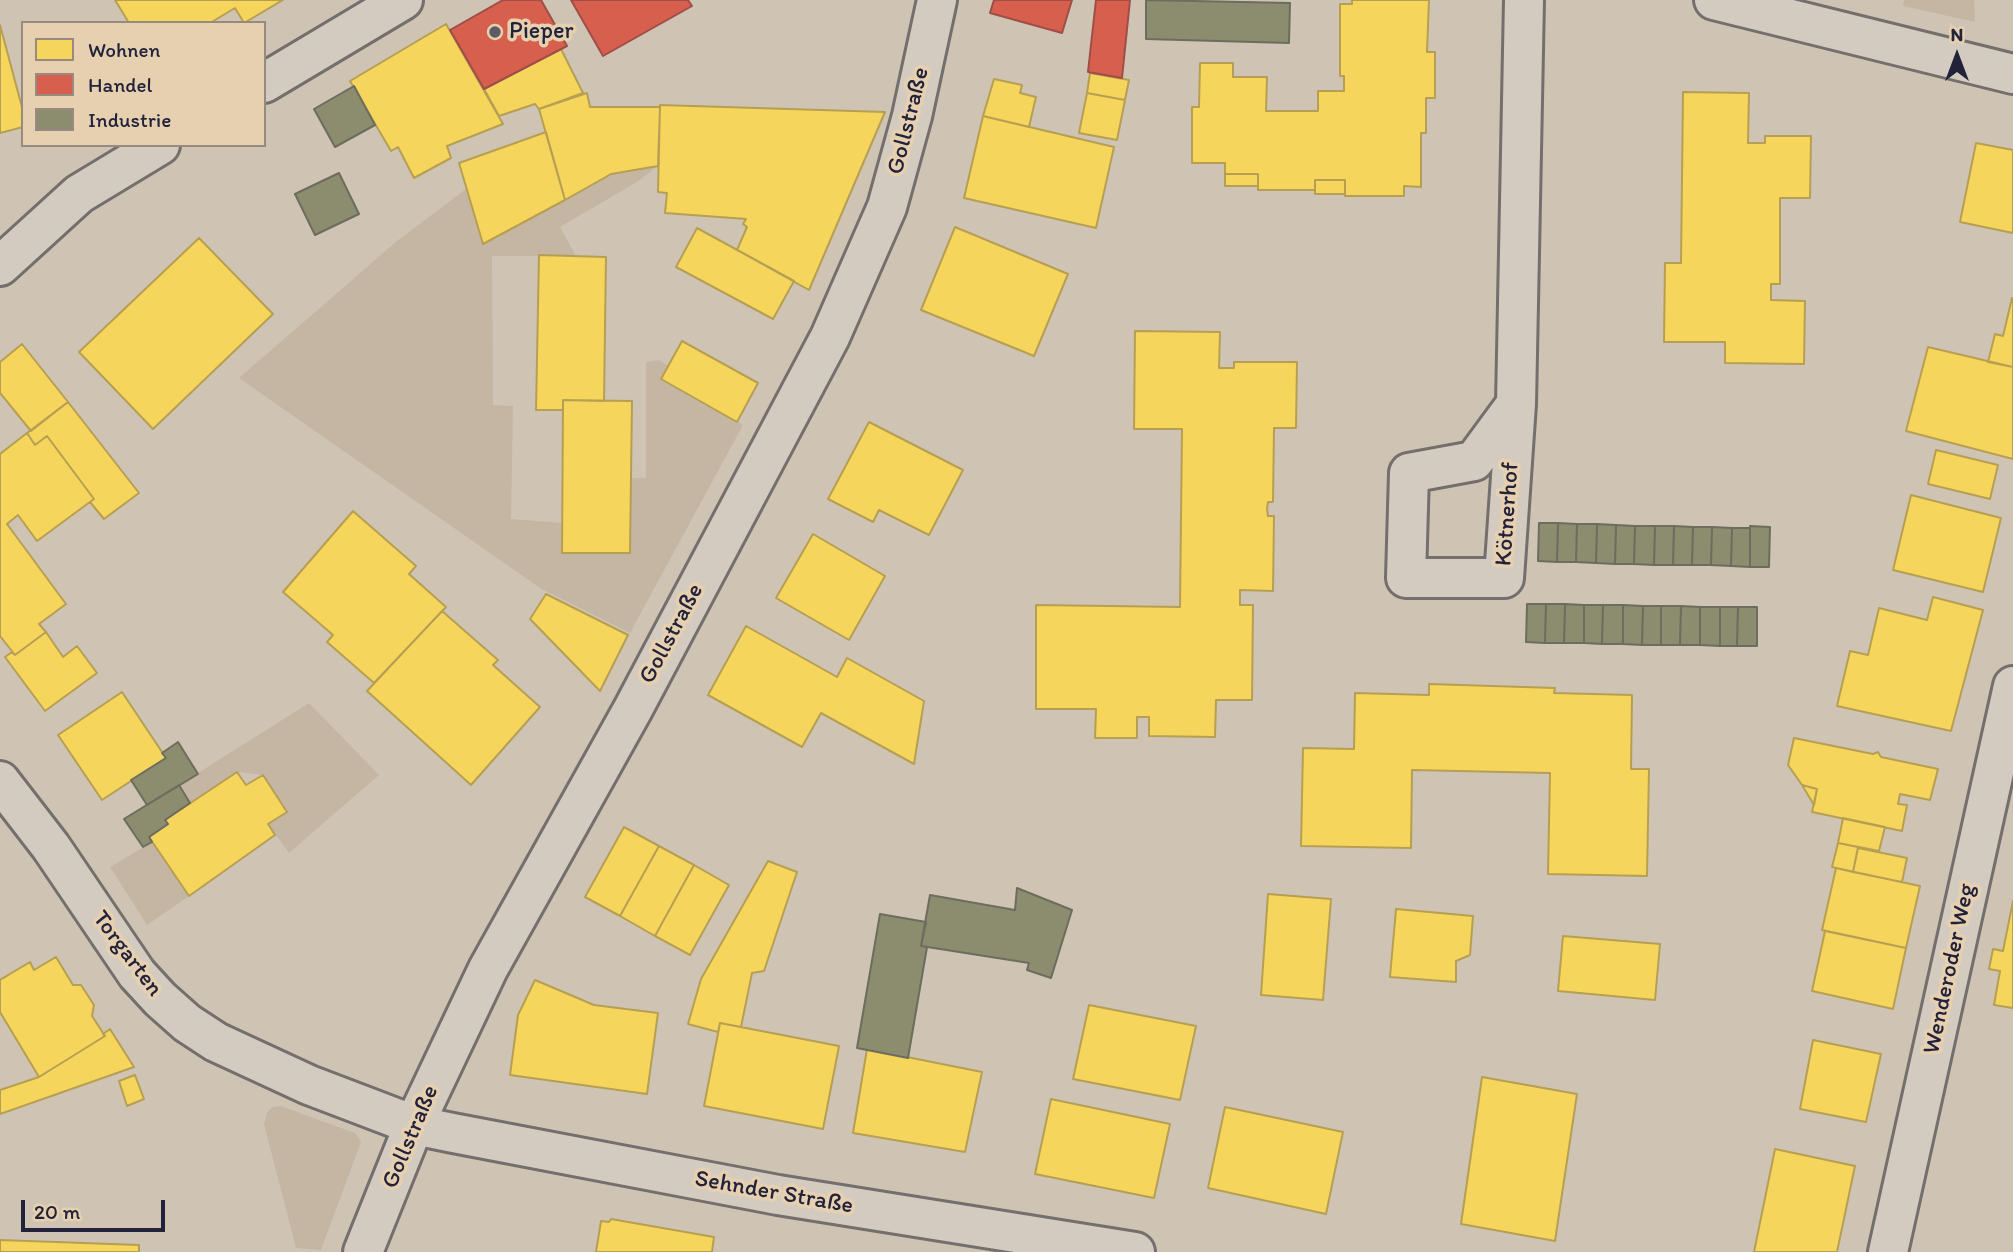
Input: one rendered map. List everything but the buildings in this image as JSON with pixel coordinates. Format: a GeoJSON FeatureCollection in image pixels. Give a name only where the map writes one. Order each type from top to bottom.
{"type":"FeatureCollection","features":[{"type":"Feature","properties":{"kind":"street","name":"Gollstraße"},"geometry":{"type":"LineString","coordinates":[[363,1252],[414,1125],[488,969],[633,709],[830,337],[887,207],[912,116],[937,0]]}},
{"type":"Feature","properties":{"kind":"street","name":"Kötnerhof"},"geometry":{"type":"LineString","coordinates":[[1516,404],[1474,461],[1409,473],[1406,578],[1504,578],[1516,404],[1524,0]]}},
{"type":"Feature","properties":{"kind":"street"},"geometry":{"type":"LineString","coordinates":[[1714,0],[2013,74]]}},
{"type":"Feature","properties":{"kind":"street"},"geometry":{"type":"LineString","coordinates":[[266,81],[378,6]]}},
{"type":"Feature","properties":{"kind":"street"},"geometry":{"type":"LineString","coordinates":[[0,266],[79,194],[157,147]]}},
{"type":"Feature","properties":{"kind":"street","name":"Wenderoder Weg"},"geometry":{"type":"LineString","coordinates":[[1888,1252],[2013,686]]}},
{"type":"Feature","properties":{"kind":"street","name":"Torgarten"},"geometry":{"type":"LineString","coordinates":[[0,781],[44,839],[137,974],[187,1023],[216,1042],[297,1079],[414,1125]]}},
{"type":"Feature","properties":{"kind":"street","name":"Sehnder Straße"},"geometry":{"type":"LineString","coordinates":[[414,1125],[778,1195],[1135,1252]]}},
{"type":"Feature","properties":{"kind":"shaded area"},"geometry":{"type":"Polygon","coordinates":[[[1904,0],[1974,0],[1975,22],[1903,6],[1904,0]]]}},
{"type":"Feature","properties":{"kind":"shaded area"},"geometry":{"type":"Polygon","coordinates":[[[658,166],[637,182],[560,227],[576,256],[492,256],[493,405],[513,406],[511,519],[562,523],[563,553],[630,553],[631,478],[646,478],[646,362],[659,360],[668,366],[661,380],[743,425],[630,633],[540,588],[239,378],[397,241],[466,189],[483,244],[611,174],[658,166]]]}},
{"type":"Feature","properties":{"kind":"shaded area"},"geometry":{"type":"Polygon","coordinates":[[[309,703],[379,775],[289,853],[268,824],[285,810],[263,775],[237,772],[190,803],[179,785],[309,703]]]}},
{"type":"Feature","properties":{"kind":"shaded area"},"geometry":{"type":"Polygon","coordinates":[[[152,842],[189,896],[147,925],[110,867],[152,842]]]}},
{"type":"Feature","properties":{"kind":"shaded area"},"geometry":{"type":"Polygon","coordinates":[[[281,1106],[355,1133],[361,1142],[321,1250],[296,1248],[264,1124],[272,1107],[281,1106]]]}},
{"type":"Feature","properties":{"kind":"place","name":"Pieper"},"geometry":{"type":"Point","coordinates":[495,32]}}]}
